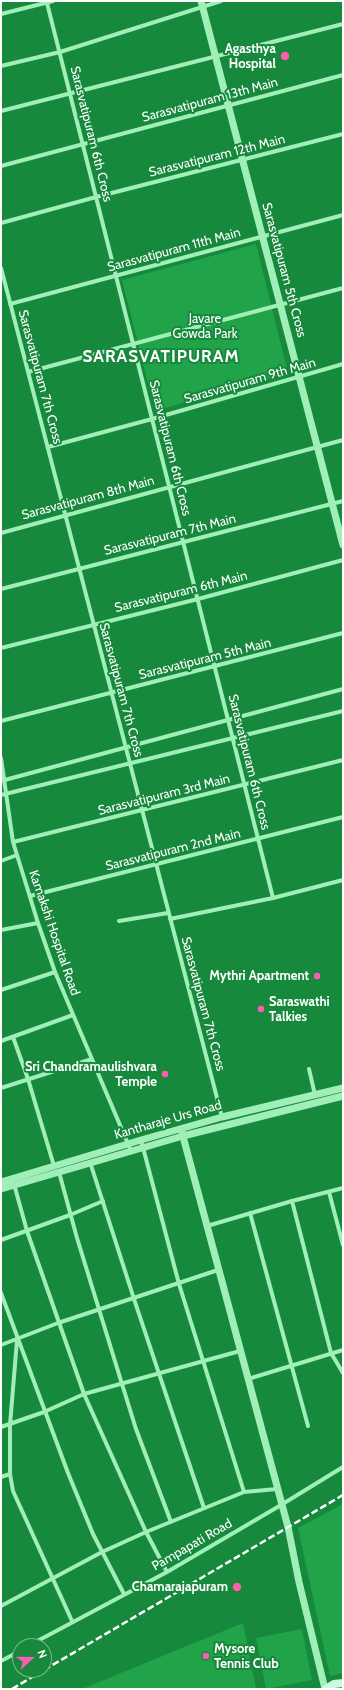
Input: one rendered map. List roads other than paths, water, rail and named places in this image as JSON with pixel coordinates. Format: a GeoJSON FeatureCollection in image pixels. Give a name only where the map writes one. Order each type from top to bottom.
{"type":"FeatureCollection","features":[{"type":"Feature","properties":{"kind":"main road"},"geometry":{"type":"LineString","coordinates":[[326,1689],[334,1684],[343,1683]]}},
{"type":"Feature","properties":{"kind":"street"},"geometry":{"type":"LineString","coordinates":[[1,14],[53,1]]}},
{"type":"Feature","properties":{"kind":"street"},"geometry":{"type":"LineString","coordinates":[[1,66],[60,52],[202,4],[221,1]]}},
{"type":"Feature","properties":{"kind":"street","name":"Sarasvatipuram 6th Cross"},"geometry":{"type":"LineString","coordinates":[[47,3],[273,898]]}},
{"type":"Feature","properties":{"kind":"street","name":"Sarasvatipuram 5th Cross"},"geometry":{"type":"LineString","coordinates":[[202,4],[343,544]]}},
{"type":"Feature","properties":{"kind":"street"},"geometry":{"type":"LineString","coordinates":[[1,112],[343,24]]}},
{"type":"Feature","properties":{"kind":"street","name":"Sarasvatipuram 13th Main"},"geometry":{"type":"LineString","coordinates":[[1,166],[343,75]]}},
{"type":"Feature","properties":{"kind":"street","name":"Sarasvatipuram 12th Main"},"geometry":{"type":"LineString","coordinates":[[1,223],[96,197],[343,134]]}},
{"type":"Feature","properties":{"kind":"street","name":"Sarasvatipuram 11th Main"},"geometry":{"type":"LineString","coordinates":[[10,304],[343,215]]}},
{"type":"Feature","properties":{"kind":"street","name":"Sarasvatipuram 7th Cross"},"geometry":{"type":"LineString","coordinates":[[1,268],[222,1117]]}},
{"type":"Feature","properties":{"kind":"street"},"geometry":{"type":"LineString","coordinates":[[28,372],[343,288]]}},
{"type":"Feature","properties":{"kind":"street","name":"Sarasvatipuram 9th Main"},"geometry":{"type":"LineString","coordinates":[[48,447],[152,419],[343,364]]}},
{"type":"Feature","properties":{"kind":"street","name":"Sarasvatipuram 8th Main"},"geometry":{"type":"LineString","coordinates":[[1,532],[343,440]]}},
{"type":"Feature","properties":{"kind":"street","name":"Sarasvatipuram 7th Main"},"geometry":{"type":"LineString","coordinates":[[1,589],[343,501]]}},
{"type":"Feature","properties":{"kind":"street","name":"Sarasvatipuram 6th Main"},"geometry":{"type":"LineString","coordinates":[[1,648],[198,599],[343,560]]}},
{"type":"Feature","properties":{"kind":"street","name":"Sarasvatipuram 5th Main"},"geometry":{"type":"LineString","coordinates":[[1,721],[343,633]]}},
{"type":"Feature","properties":{"kind":"street"},"geometry":{"type":"LineString","coordinates":[[3,780],[343,689]]}},
{"type":"Feature","properties":{"kind":"street"},"geometry":{"type":"LineString","coordinates":[[1,795],[343,711]]}},
{"type":"Feature","properties":{"kind":"street","name":"Kamakshi Hospital Road"},"geometry":{"type":"LineString","coordinates":[[1,758],[13,842],[38,923],[55,972],[73,1016],[130,1147]]}},
{"type":"Feature","properties":{"kind":"street","name":"Sarasvatipuram 3rd Main"},"geometry":{"type":"LineString","coordinates":[[13,842],[245,786],[343,760]]}},
{"type":"Feature","properties":{"kind":"street","name":"Sarasvatipuram 2nd Main"},"geometry":{"type":"LineString","coordinates":[[30,896],[343,817]]}},
{"type":"Feature","properties":{"kind":"street"},"geometry":{"type":"LineString","coordinates":[[1,860],[17,855]]}},
{"type":"Feature","properties":{"kind":"street"},"geometry":{"type":"LineString","coordinates":[[170,919],[273,898],[343,880]]}},
{"type":"Feature","properties":{"kind":"street"},"geometry":{"type":"LineString","coordinates":[[119,921],[168,913]]}},
{"type":"Feature","properties":{"kind":"street"},"geometry":{"type":"LineString","coordinates":[[1,930],[38,923]]}},
{"type":"Feature","properties":{"kind":"street"},"geometry":{"type":"LineString","coordinates":[[1,990],[55,972]]}},
{"type":"Feature","properties":{"kind":"street"},"geometry":{"type":"LineString","coordinates":[[1,1040],[73,1016]]}},
{"type":"Feature","properties":{"kind":"street"},"geometry":{"type":"LineString","coordinates":[[13,1037],[28,1079],[136,1429],[172,1522]]}},
{"type":"Feature","properties":{"kind":"street"},"geometry":{"type":"LineString","coordinates":[[1,1088],[92,1059]]}},
{"type":"Feature","properties":{"kind":"street"},"geometry":{"type":"LineString","coordinates":[[309,1069],[315,1095]]}},
{"type":"Feature","properties":{"kind":"street","name":"Kantharaje Urs Road"},"geometry":{"type":"LineString","coordinates":[[182,1132],[222,1117],[343,1088]]}},
{"type":"Feature","properties":{"kind":"street","name":"Kantharaje Urs Road"},"geometry":{"type":"LineString","coordinates":[[1,1189],[14,1182],[182,1132],[343,1096]]}},
{"type":"Feature","properties":{"kind":"street"},"geometry":{"type":"LineString","coordinates":[[182,1132],[277,1489],[326,1689]]}},
{"type":"Feature","properties":{"kind":"street"},"geometry":{"type":"LineString","coordinates":[[142,1143],[179,1284],[244,1492]]}},
{"type":"Feature","properties":{"kind":"street"},"geometry":{"type":"LineString","coordinates":[[90,1159],[134,1298],[204,1508]]}},
{"type":"Feature","properties":{"kind":"street","name":"Kantharaje Urs Road"},"geometry":{"type":"LineString","coordinates":[[1,1182],[14,1182]]}},
{"type":"Feature","properties":{"kind":"street"},"geometry":{"type":"LineString","coordinates":[[14,1182],[27,1231],[84,1394],[146,1532],[167,1572]]}},
{"type":"Feature","properties":{"kind":"street"},"geometry":{"type":"LineString","coordinates":[[207,1226],[292,1201],[343,1188]]}},
{"type":"Feature","properties":{"kind":"street"},"geometry":{"type":"LineString","coordinates":[[329,1192],[343,1245]]}},
{"type":"Feature","properties":{"kind":"street"},"geometry":{"type":"LineString","coordinates":[[1,1240],[70,1215],[103,1200]]}},
{"type":"Feature","properties":{"kind":"street"},"geometry":{"type":"LineString","coordinates":[[292,1201],[331,1353],[343,1373]]}},
{"type":"Feature","properties":{"kind":"street"},"geometry":{"type":"LineString","coordinates":[[250,1213],[308,1426]]}},
{"type":"Feature","properties":{"kind":"street"},"geometry":{"type":"LineString","coordinates":[[1,1345],[58,1323],[218,1270]]}},
{"type":"Feature","properties":{"kind":"street"},"geometry":{"type":"LineString","coordinates":[[1,1292],[44,1412],[87,1521],[124,1594]]}},
{"type":"Feature","properties":{"kind":"street"},"geometry":{"type":"LineString","coordinates":[[17,1338],[10,1424],[10,1474],[12,1491],[72,1622]]}},
{"type":"Feature","properties":{"kind":"street"},"geometry":{"type":"LineString","coordinates":[[248,1380],[343,1350]]}},
{"type":"Feature","properties":{"kind":"street"},"geometry":{"type":"LineString","coordinates":[[1,1427],[44,1412],[84,1394],[240,1351]]}},
{"type":"Feature","properties":{"kind":"street","name":"Pampapati Road"},"geometry":{"type":"LineString","coordinates":[[43,1638],[167,1572],[281,1506],[343,1467]]}},
{"type":"Feature","properties":{"kind":"street"},"geometry":{"type":"LineString","coordinates":[[1,1477],[10,1474]]}},
{"type":"Feature","properties":{"kind":"street"},"geometry":{"type":"LineString","coordinates":[[1,1606],[102,1552],[146,1532],[244,1492],[277,1489]]}},
{"type":"Feature","properties":{"kind":"street"},"geometry":{"type":"LineString","coordinates":[[1,1661],[12,1655]]}},
{"type":"Feature","properties":{"kind":"railway"},"geometry":{"type":"LineString","coordinates":[[52,1665],[343,1495]]}},
{"type":"Feature","properties":{"kind":"railway"},"geometry":{"type":"LineString","coordinates":[[12,1689],[31,1678]]}},
{"type":"Feature","properties":{"kind":"place","name":"Agasthya Hospital"},"geometry":{"type":"Point","coordinates":[285,56]}},
{"type":"Feature","properties":{"kind":"place","name":"Mythri Apartment"},"geometry":{"type":"Point","coordinates":[317,976]}},
{"type":"Feature","properties":{"kind":"place","name":"Saraswathi Talkies"},"geometry":{"type":"Point","coordinates":[261,1009]}},
{"type":"Feature","properties":{"kind":"place","name":"Sri Chandramaulishvara Temple"},"geometry":{"type":"Point","coordinates":[165,1074]}},
{"type":"Feature","properties":{"kind":"place","name":"Chamarajapuram"},"geometry":{"type":"Point","coordinates":[237,1587]}},
{"type":"Feature","properties":{"kind":"place","name":"Mysore Tennis Club"},"geometry":{"type":"Point","coordinates":[206,1656]}},
{"type":"Feature","properties":{"kind":"district","name":"SARASVATIPURAM"},"geometry":{"type":"Point","coordinates":[161,357]}},
{"type":"Feature","properties":{"kind":"park label","name":"Javare Gowda Park"},"geometry":{"type":"Point","coordinates":[205,326]}}]}
